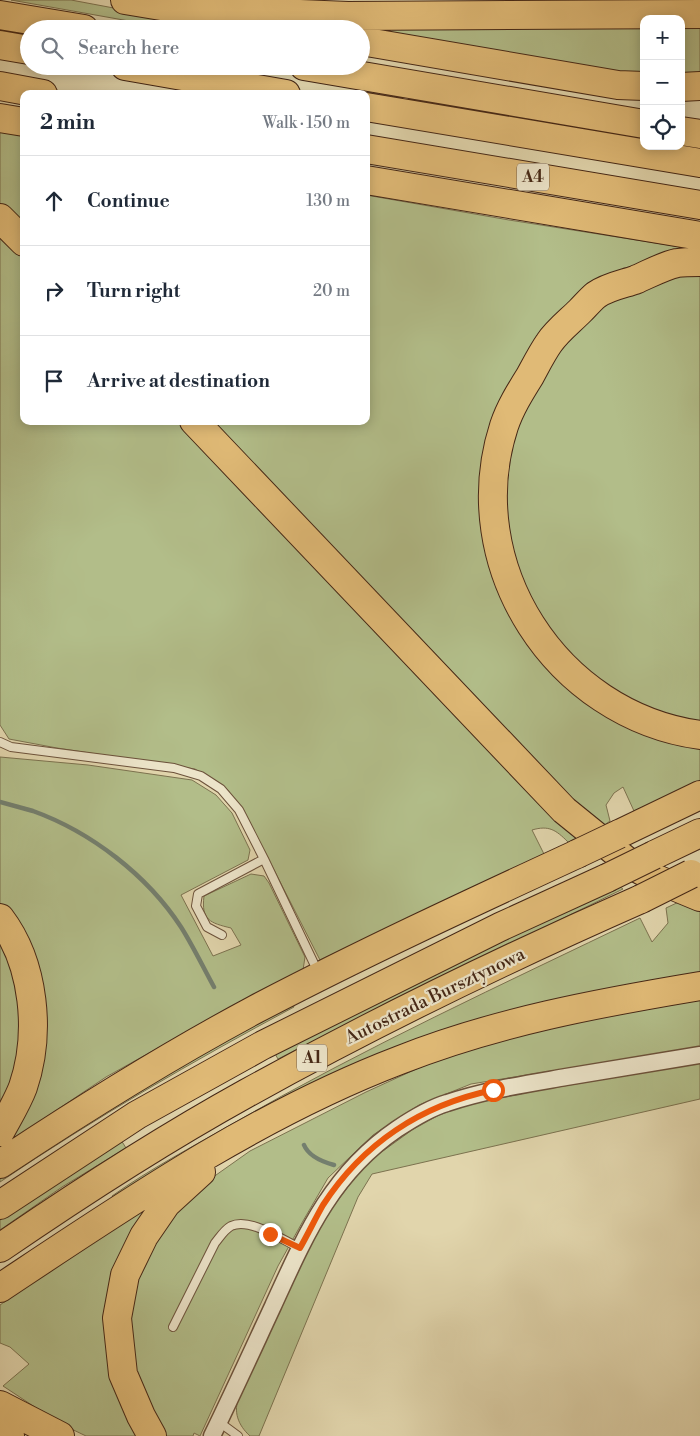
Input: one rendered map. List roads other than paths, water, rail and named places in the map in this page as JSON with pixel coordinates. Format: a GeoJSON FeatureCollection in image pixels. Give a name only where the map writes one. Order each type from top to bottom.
{"type":"FeatureCollection","features":[{"type":"Feature","properties":{"kind":"highway"},"geometry":{"type":"LineString","coordinates":[[125,0],[243,20]]}},
{"type":"Feature","properties":{"kind":"highway"},"geometry":{"type":"LineString","coordinates":[[180,9],[348,16],[700,14]]}},
{"type":"Feature","properties":{"kind":"highway"},"geometry":{"type":"LineString","coordinates":[[0,15],[30,20]]}},
{"type":"Feature","properties":{"kind":"highway"},"geometry":{"type":"LineString","coordinates":[[370,42],[618,85],[640,86]]}},
{"type":"Feature","properties":{"kind":"highway"},"geometry":{"type":"LineString","coordinates":[[0,45],[20,48]]}},
{"type":"Feature","properties":{"kind":"highway"},"geometry":{"type":"LineString","coordinates":[[177,75],[263,90]]}},
{"type":"Feature","properties":{"kind":"highway"},"geometry":{"type":"LineString","coordinates":[[355,75],[640,123]]}},
{"type":"Feature","properties":{"kind":"highway"},"geometry":{"type":"LineString","coordinates":[[0,86],[22,90]]}},
{"type":"Feature","properties":{"kind":"highway"},"geometry":{"type":"LineString","coordinates":[[685,87],[700,86]]}},
{"type":"Feature","properties":{"kind":"highway"},"geometry":{"type":"LineString","coordinates":[[452,92],[559,98],[640,106]]}},
{"type":"Feature","properties":{"kind":"highway"},"geometry":{"type":"LineString","coordinates":[[685,106],[700,105]]}},
{"type":"Feature","properties":{"kind":"highway","name":"A4"},"geometry":{"type":"LineString","coordinates":[[370,108],[700,163]]}},
{"type":"Feature","properties":{"kind":"highway"},"geometry":{"type":"LineString","coordinates":[[0,118],[20,121]]}},
{"type":"Feature","properties":{"kind":"highway"},"geometry":{"type":"LineString","coordinates":[[685,131],[700,134]]}},
{"type":"Feature","properties":{"kind":"highway","name":"A4"},"geometry":{"type":"LineString","coordinates":[[370,149],[700,205]]}},
{"type":"Feature","properties":{"kind":"highway"},"geometry":{"type":"LineString","coordinates":[[370,181],[700,236]]}},
{"type":"Feature","properties":{"kind":"highway"},"geometry":{"type":"LineString","coordinates":[[0,218],[20,238]]}},
{"type":"Feature","properties":{"kind":"highway"},"geometry":{"type":"LineString","coordinates":[[700,262],[678,263],[597,294],[549,341],[509,411],[503,428],[497,457],[493,494],[499,552],[510,586],[526,618],[552,654],[584,685],[614,706],[648,722],[700,735]]}},
{"type":"Feature","properties":{"kind":"highway"},"geometry":{"type":"LineString","coordinates":[[198,425],[564,810],[585,829],[633,866],[659,880],[697,880]]}},
{"type":"Feature","properties":{"kind":"highway"},"geometry":{"type":"LineString","coordinates":[[0,1164],[90,1104],[247,1014],[320,976],[700,795]]}},
{"type":"Feature","properties":{"kind":"highway","name":"Autostrada Bursztynowa"},"geometry":{"type":"LineString","coordinates":[[0,1205],[74,1155],[137,1116],[263,1045],[500,927],[700,833]]}},
{"type":"Feature","properties":{"kind":"highway","name":"Autostrada Bursztynowa"},"geometry":{"type":"LineString","coordinates":[[0,1248],[98,1182],[162,1142],[246,1093],[331,1048],[477,974],[641,899],[697,880]]}},
{"type":"Feature","properties":{"kind":"highway"},"geometry":{"type":"LineString","coordinates":[[0,918],[14,941],[22,960],[30,994],[33,1019],[32,1043],[23,1086],[17,1102],[0,1132]]}},
{"type":"Feature","properties":{"kind":"highway"},"geometry":{"type":"LineString","coordinates":[[0,1288],[135,1198],[244,1133],[294,1106],[345,1082],[450,1042],[513,1023],[634,997],[700,986]]}},
{"type":"Feature","properties":{"kind":"highway"},"geometry":{"type":"LineString","coordinates":[[152,1436],[140,1416],[123,1374],[117,1318],[125,1275],[144,1236],[166,1204],[244,1133]]}},
{"type":"Feature","properties":{"kind":"highway"},"geometry":{"type":"LineString","coordinates":[[0,1404],[60,1436]]}},
{"type":"Feature","properties":{"kind":"highway"},"geometry":{"type":"LineString","coordinates":[[0,1430],[10,1436]]}},
{"type":"Feature","properties":{"kind":"street"},"geometry":{"type":"LineString","coordinates":[[215,1429],[300,1248],[323,1206],[338,1183],[381,1140],[410,1120],[446,1103],[480,1093],[700,1055]]}},
{"type":"Feature","properties":{"kind":"lane"},"geometry":{"type":"LineString","coordinates":[[0,742],[11,747],[174,768],[201,776],[221,789],[239,810],[320,976]]}},
{"type":"Feature","properties":{"kind":"lane"},"geometry":{"type":"LineString","coordinates":[[222,935],[207,927],[196,906],[198,894],[264,859]]}},
{"type":"Feature","properties":{"kind":"lane"},"geometry":{"type":"LineString","coordinates":[[173,1327],[222,1232],[232,1226],[244,1223],[256,1226],[300,1248]]}},
{"type":"Feature","properties":{"kind":"lane"},"geometry":{"type":"LineString","coordinates":[[215,1429],[238,1436]]}},
{"type":"Feature","properties":{"kind":"waterway"},"geometry":{"type":"LineString","coordinates":[[0,802],[33,811],[76,831],[116,857],[135,873],[152,890],[181,927],[214,987]]}},
{"type":"Feature","properties":{"kind":"waterway"},"geometry":{"type":"LineString","coordinates":[[304,1145],[313,1156],[334,1165]]}}]}
